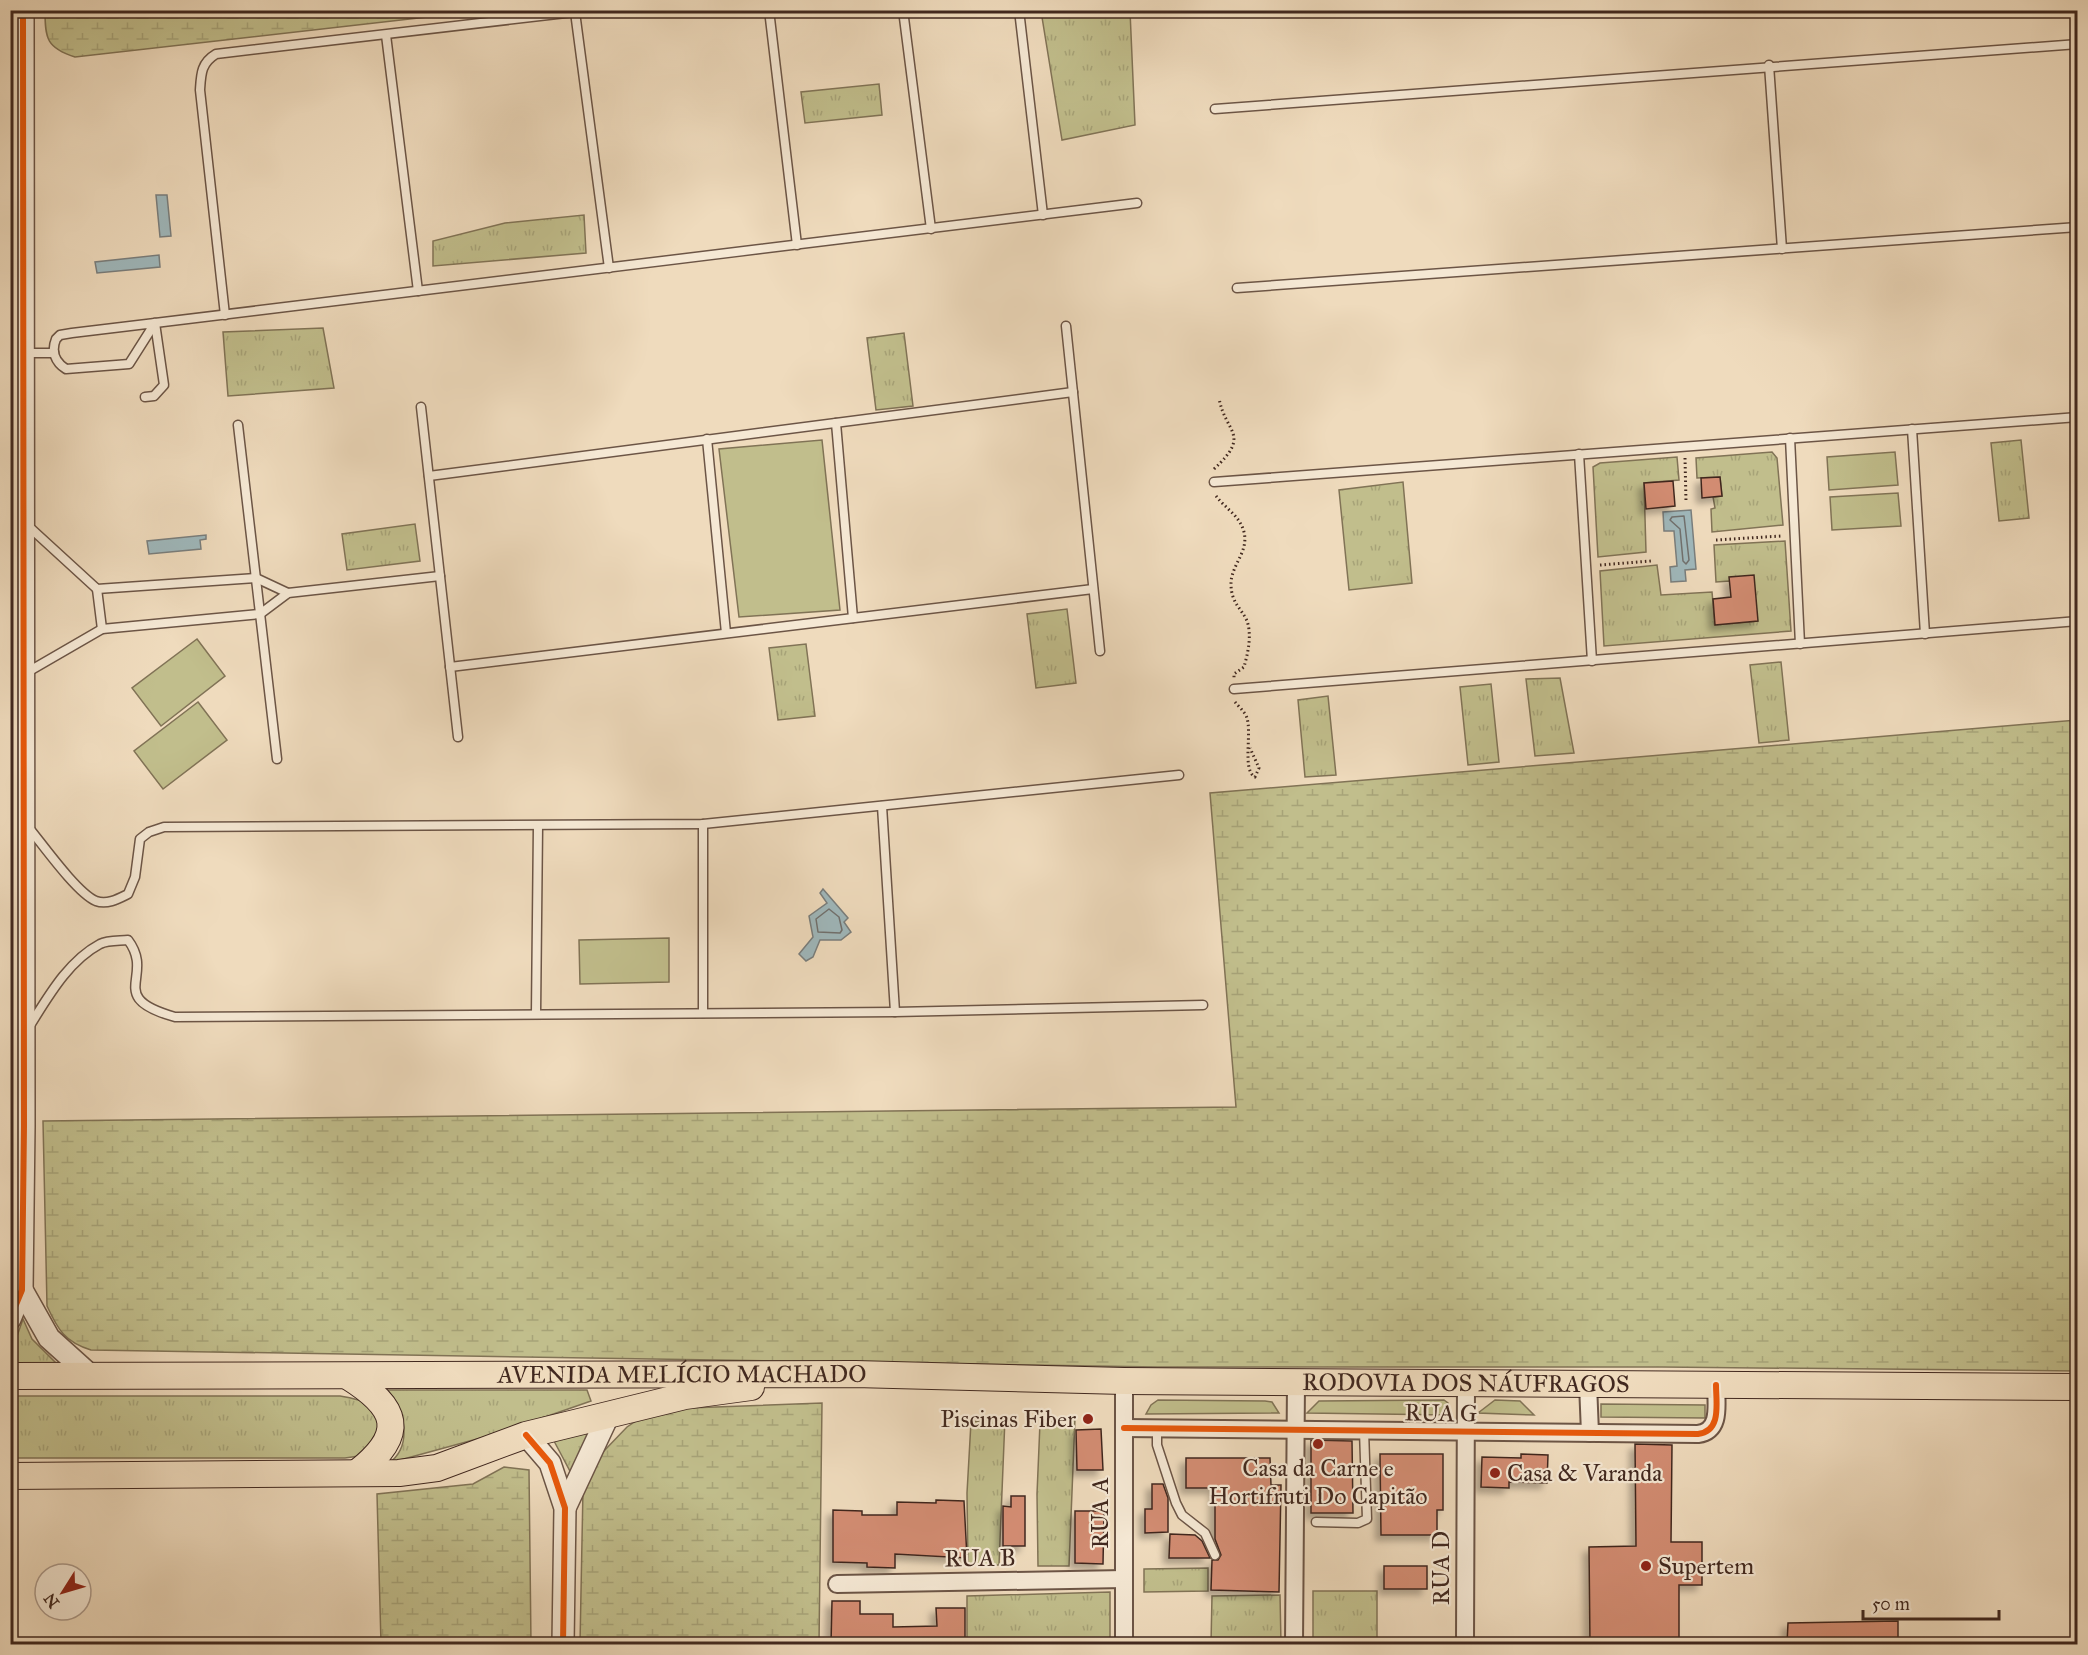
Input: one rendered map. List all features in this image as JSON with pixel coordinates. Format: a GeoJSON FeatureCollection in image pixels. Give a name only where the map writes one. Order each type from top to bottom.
{"type":"FeatureCollection","features":[{"type":"Feature","properties":{"kind":"main road"},"geometry":{"type":"LineString","coordinates":[[591,1374],[602,1380],[609,1393],[611,1402],[608,1416]]}},
{"type":"Feature","properties":{"kind":"main road","name":"AVENIDA MELÍCIO MACHADO"},"geometry":{"type":"LineString","coordinates":[[10,1376],[349,1377],[855,1374]]}},
{"type":"Feature","properties":{"kind":"main road","name":"AVENIDA MELÍCIO MACHADO"},"geometry":{"type":"LineString","coordinates":[[10,1476],[399,1473],[437,1468],[526,1435],[685,1396],[855,1374]]}},
{"type":"Feature","properties":{"kind":"main road","name":"RODOVIA DOS NÁUFRAGOS"},"geometry":{"type":"LineString","coordinates":[[855,1374],[1124,1381],[2078,1387]]}},
{"type":"Feature","properties":{"kind":"main road"},"geometry":{"type":"LineString","coordinates":[[349,1377],[381,1401],[391,1420],[389,1434],[382,1450],[358,1472]]}},
{"type":"Feature","properties":{"kind":"street"},"geometry":{"type":"LineString","coordinates":[[10,1319],[22,1290],[23,1036],[16,904],[23,821],[17,703],[24,675],[25,523],[17,490],[25,353],[17,279],[17,72],[23,10]]}},
{"type":"Feature","properties":{"kind":"street"},"geometry":{"type":"LineString","coordinates":[[22,1290],[49,1338],[90,1375]]}},
{"type":"Feature","properties":{"kind":"street","name":"RUA A"},"geometry":{"type":"LineString","coordinates":[[1124,1381],[1124,1644]]}},
{"type":"Feature","properties":{"kind":"street"},"geometry":{"type":"LineString","coordinates":[[1294,1644],[1296,1382]]}},
{"type":"Feature","properties":{"kind":"street","name":"RUA D"},"geometry":{"type":"LineString","coordinates":[[1465,1644],[1466,1383]]}},
{"type":"Feature","properties":{"kind":"street"},"geometry":{"type":"LineString","coordinates":[[1588,1384],[1590,1433]]}},
{"type":"Feature","properties":{"kind":"street","name":"RUA G"},"geometry":{"type":"LineString","coordinates":[[1124,1428],[1702,1434],[1716,1422],[1716,1385]]}},
{"type":"Feature","properties":{"kind":"street"},"geometry":{"type":"LineString","coordinates":[[565,1508],[608,1416]]}},
{"type":"Feature","properties":{"kind":"street"},"geometry":{"type":"LineString","coordinates":[[526,1435],[550,1463],[565,1508],[562,1644]]}},
{"type":"Feature","properties":{"kind":"street","name":"RUA B"},"geometry":{"type":"LineString","coordinates":[[837,1584],[1124,1580]]}},
{"type":"Feature","properties":{"kind":"lane"},"geometry":{"type":"LineString","coordinates":[[225,315],[200,90],[201,71],[207,60],[216,54],[592,10]]}},
{"type":"Feature","properties":{"kind":"lane"},"geometry":{"type":"LineString","coordinates":[[769,10],[796,245]]}},
{"type":"Feature","properties":{"kind":"lane"},"geometry":{"type":"LineString","coordinates":[[903,10],[931,228]]}},
{"type":"Feature","properties":{"kind":"lane"},"geometry":{"type":"LineString","coordinates":[[1019,10],[1043,215]]}},
{"type":"Feature","properties":{"kind":"lane"},"geometry":{"type":"LineString","coordinates":[[575,12],[609,268]]}},
{"type":"Feature","properties":{"kind":"lane"},"geometry":{"type":"LineString","coordinates":[[386,35],[418,291]]}},
{"type":"Feature","properties":{"kind":"lane"},"geometry":{"type":"LineString","coordinates":[[1215,109],[1769,65],[2078,44]]}},
{"type":"Feature","properties":{"kind":"lane"},"geometry":{"type":"LineString","coordinates":[[1769,65],[1782,249]]}},
{"type":"Feature","properties":{"kind":"lane"},"geometry":{"type":"LineString","coordinates":[[155,323],[129,364],[66,369],[60,365],[54,352],[53,346],[60,335],[155,323],[609,268],[931,228],[1043,215],[1137,203]]}},
{"type":"Feature","properties":{"kind":"lane"},"geometry":{"type":"LineString","coordinates":[[1237,288],[2078,227]]}},
{"type":"Feature","properties":{"kind":"lane"},"geometry":{"type":"LineString","coordinates":[[145,397],[154,396],[164,385],[155,323]]}},
{"type":"Feature","properties":{"kind":"lane"},"geometry":{"type":"LineString","coordinates":[[1066,326],[1100,651]]}},
{"type":"Feature","properties":{"kind":"lane"},"geometry":{"type":"LineString","coordinates":[[25,353],[54,352]]}},
{"type":"Feature","properties":{"kind":"lane"},"geometry":{"type":"LineString","coordinates":[[429,476],[1072,392]]}},
{"type":"Feature","properties":{"kind":"lane"},"geometry":{"type":"LineString","coordinates":[[421,407],[458,736]]}},
{"type":"Feature","properties":{"kind":"lane"},"geometry":{"type":"LineString","coordinates":[[1214,482],[2078,417]]}},
{"type":"Feature","properties":{"kind":"lane"},"geometry":{"type":"LineString","coordinates":[[836,423],[853,618]]}},
{"type":"Feature","properties":{"kind":"lane"},"geometry":{"type":"LineString","coordinates":[[238,425],[277,759]]}},
{"type":"Feature","properties":{"kind":"lane"},"geometry":{"type":"LineString","coordinates":[[1912,429],[1925,634]]}},
{"type":"Feature","properties":{"kind":"lane"},"geometry":{"type":"LineString","coordinates":[[1790,438],[1800,644]]}},
{"type":"Feature","properties":{"kind":"lane"},"geometry":{"type":"LineString","coordinates":[[707,440],[726,633]]}},
{"type":"Feature","properties":{"kind":"lane"},"geometry":{"type":"LineString","coordinates":[[1579,454],[1592,661]]}},
{"type":"Feature","properties":{"kind":"lane"},"geometry":{"type":"LineString","coordinates":[[25,523],[97,589],[102,629]]}},
{"type":"Feature","properties":{"kind":"lane"},"geometry":{"type":"LineString","coordinates":[[24,675],[102,629],[260,614],[288,593],[440,576]]}},
{"type":"Feature","properties":{"kind":"lane"},"geometry":{"type":"LineString","coordinates":[[97,589],[256,578],[288,593]]}},
{"type":"Feature","properties":{"kind":"lane"},"geometry":{"type":"LineString","coordinates":[[450,667],[1093,589]]}},
{"type":"Feature","properties":{"kind":"lane"},"geometry":{"type":"LineString","coordinates":[[1234,689],[2078,621]]}},
{"type":"Feature","properties":{"kind":"lane"},"geometry":{"type":"LineString","coordinates":[[23,821],[85,894],[98,902],[115,901],[128,894],[135,877],[140,839],[149,832],[164,827],[704,824],[1179,776]]}},
{"type":"Feature","properties":{"kind":"lane"},"geometry":{"type":"LineString","coordinates":[[882,806],[895,1012]]}},
{"type":"Feature","properties":{"kind":"lane"},"geometry":{"type":"LineString","coordinates":[[703,1013],[704,824]]}},
{"type":"Feature","properties":{"kind":"lane"},"geometry":{"type":"LineString","coordinates":[[536,1013],[538,826]]}},
{"type":"Feature","properties":{"kind":"lane"},"geometry":{"type":"LineString","coordinates":[[23,1036],[55,987],[79,959],[102,943],[128,940],[136,950],[137,998],[143,1005],[175,1017],[895,1012],[1203,1005]]}},
{"type":"Feature","properties":{"kind":"lane"},"geometry":{"type":"LineString","coordinates":[[1156,1428],[1157,1445],[1176,1503],[1182,1515],[1205,1533],[1215,1555]]}},
{"type":"Feature","properties":{"kind":"lane"},"geometry":{"type":"LineString","coordinates":[[1316,1522],[1358,1523],[1366,1519],[1365,1431]]}},
{"type":"Feature","properties":{"kind":"path"},"geometry":{"type":"LineString","coordinates":[[1220,398],[1221,409],[1233,428],[1235,440],[1231,450],[1213,470],[1214,491],[1236,516],[1244,531],[1243,552],[1233,568],[1231,584],[1236,606],[1247,622],[1249,651],[1244,667],[1234,674],[1234,689],[1235,702],[1246,716],[1250,748],[1247,766],[1249,773],[1255,777],[1259,768],[1250,748]]}},
{"type":"Feature","properties":{"kind":"path"},"geometry":{"type":"LineString","coordinates":[[1684,446],[1686,501]]}},
{"type":"Feature","properties":{"kind":"path"},"geometry":{"type":"LineString","coordinates":[[1716,540],[1795,535]]}},
{"type":"Feature","properties":{"kind":"path"},"geometry":{"type":"LineString","coordinates":[[1586,566],[1651,561]]}},
{"type":"Feature","properties":{"kind":"green space"},"geometry":{"type":"Polygon","coordinates":[[[45,10],[480,11],[75,57],[53,46],[47,35],[45,10]]]}},
{"type":"Feature","properties":{"kind":"green space"},"geometry":{"type":"Polygon","coordinates":[[[1041,11],[1130,11],[1135,125],[1062,140],[1041,11]]]}},
{"type":"Feature","properties":{"kind":"green space"},"geometry":{"type":"Polygon","coordinates":[[[879,84],[882,115],[805,123],[801,92],[879,84]]]}},
{"type":"Feature","properties":{"kind":"green space"},"geometry":{"type":"Polygon","coordinates":[[[584,215],[586,253],[433,266],[433,241],[505,223],[584,215]]]}},
{"type":"Feature","properties":{"kind":"green space"},"geometry":{"type":"Polygon","coordinates":[[[323,328],[334,388],[228,396],[223,332],[323,328]]]}},
{"type":"Feature","properties":{"kind":"green space"},"geometry":{"type":"Polygon","coordinates":[[[904,333],[913,406],[876,410],[867,338],[904,333]]]}},
{"type":"Feature","properties":{"kind":"green space"},"geometry":{"type":"Polygon","coordinates":[[[822,440],[840,610],[739,617],[719,449],[822,440]]]}},
{"type":"Feature","properties":{"kind":"green space"},"geometry":{"type":"Polygon","coordinates":[[[2021,440],[2029,518],[1999,521],[1991,443],[2021,440]]]}},
{"type":"Feature","properties":{"kind":"green space"},"geometry":{"type":"Polygon","coordinates":[[[1772,452],[1777,458],[1783,525],[1712,532],[1711,509],[1715,508],[1713,497],[1722,496],[1720,477],[1697,478],[1696,458],[1772,452]]]}},
{"type":"Feature","properties":{"kind":"green space"},"geometry":{"type":"Polygon","coordinates":[[[1895,452],[1898,485],[1829,490],[1827,457],[1895,452]]]}},
{"type":"Feature","properties":{"kind":"green space"},"geometry":{"type":"Polygon","coordinates":[[[1677,457],[1679,480],[1644,483],[1646,552],[1598,557],[1593,467],[1600,463],[1677,457]]]}},
{"type":"Feature","properties":{"kind":"green space"},"geometry":{"type":"Polygon","coordinates":[[[1403,482],[1412,583],[1349,590],[1339,490],[1403,482]]]}},
{"type":"Feature","properties":{"kind":"green space"},"geometry":{"type":"Polygon","coordinates":[[[1898,493],[1901,526],[1832,530],[1830,497],[1898,493]]]}},
{"type":"Feature","properties":{"kind":"green space"},"geometry":{"type":"Polygon","coordinates":[[[415,524],[420,561],[347,570],[342,534],[415,524]]]}},
{"type":"Feature","properties":{"kind":"green space"},"geometry":{"type":"Polygon","coordinates":[[[1785,541],[1791,631],[1604,646],[1600,571],[1657,565],[1661,595],[1712,592],[1715,625],[1757,621],[1730,581],[1716,582],[1714,545],[1785,541]]]}},
{"type":"Feature","properties":{"kind":"green space"},"geometry":{"type":"Polygon","coordinates":[[[1067,609],[1076,683],[1036,688],[1027,614],[1067,609]]]}},
{"type":"Feature","properties":{"kind":"green space"},"geometry":{"type":"Polygon","coordinates":[[[197,639],[225,676],[161,726],[132,688],[197,639]]]}},
{"type":"Feature","properties":{"kind":"green space"},"geometry":{"type":"Polygon","coordinates":[[[806,644],[815,716],[778,720],[769,648],[806,644]]]}},
{"type":"Feature","properties":{"kind":"green space"},"geometry":{"type":"Polygon","coordinates":[[[1781,662],[1789,740],[1759,743],[1750,665],[1781,662]]]}},
{"type":"Feature","properties":{"kind":"green space"},"geometry":{"type":"Polygon","coordinates":[[[1560,678],[1574,753],[1535,756],[1526,679],[1560,678]]]}},
{"type":"Feature","properties":{"kind":"green space"},"geometry":{"type":"Polygon","coordinates":[[[1491,684],[1499,762],[1468,765],[1460,687],[1491,684]]]}},
{"type":"Feature","properties":{"kind":"green space"},"geometry":{"type":"Polygon","coordinates":[[[1328,696],[1336,775],[1305,777],[1298,700],[1328,696]]]}},
{"type":"Feature","properties":{"kind":"green space"},"geometry":{"type":"Polygon","coordinates":[[[198,702],[227,740],[163,789],[134,751],[198,702]]]}},
{"type":"Feature","properties":{"kind":"green space"},"geometry":{"type":"Polygon","coordinates":[[[2077,720],[2077,1371],[1662,1367],[1158,1367],[91,1350],[75,1343],[63,1334],[47,1306],[43,1121],[1236,1107],[1210,793],[2077,720]]]}},
{"type":"Feature","properties":{"kind":"green space"},"geometry":{"type":"Polygon","coordinates":[[[669,938],[669,982],[580,984],[579,940],[669,938]]]}},
{"type":"Feature","properties":{"kind":"green space"},"geometry":{"type":"Polygon","coordinates":[[[23,1319],[32,1339],[58,1365],[11,1364],[10,1344],[16,1339],[23,1319]]]}},
{"type":"Feature","properties":{"kind":"green space"},"geometry":{"type":"Polygon","coordinates":[[[387,1390],[587,1390],[591,1401],[499,1433],[389,1463],[397,1456],[401,1447],[404,1427],[398,1407],[387,1390]]]}},
{"type":"Feature","properties":{"kind":"green space"},"geometry":{"type":"Polygon","coordinates":[[[11,1396],[340,1396],[368,1405],[376,1416],[381,1432],[359,1456],[345,1458],[11,1458],[11,1396]]]}},
{"type":"Feature","properties":{"kind":"green space"},"geometry":{"type":"Polygon","coordinates":[[[1158,1400],[1265,1401],[1272,1402],[1279,1413],[1146,1414],[1151,1405],[1158,1400]]]}},
{"type":"Feature","properties":{"kind":"green space"},"geometry":{"type":"Polygon","coordinates":[[[1444,1400],[1448,1403],[1450,1415],[1307,1413],[1319,1401],[1444,1400]]]}},
{"type":"Feature","properties":{"kind":"green space"},"geometry":{"type":"Polygon","coordinates":[[[1495,1400],[1520,1401],[1534,1415],[1478,1413],[1495,1400]]]}},
{"type":"Feature","properties":{"kind":"green space"},"geometry":{"type":"Polygon","coordinates":[[[822,1403],[819,1644],[580,1644],[583,1489],[603,1452],[627,1427],[639,1419],[688,1408],[822,1403]]]}},
{"type":"Feature","properties":{"kind":"green space"},"geometry":{"type":"Polygon","coordinates":[[[1601,1404],[1705,1405],[1705,1418],[1601,1417],[1601,1404]]]}},
{"type":"Feature","properties":{"kind":"green space"},"geometry":{"type":"Polygon","coordinates":[[[1005,1418],[999,1565],[968,1565],[967,1493],[971,1422],[1005,1418]]]}},
{"type":"Feature","properties":{"kind":"green space"},"geometry":{"type":"Polygon","coordinates":[[[1075,1418],[1069,1566],[1038,1566],[1037,1494],[1040,1423],[1075,1418]]]}},
{"type":"Feature","properties":{"kind":"green space"},"geometry":{"type":"Polygon","coordinates":[[[592,1427],[571,1473],[554,1441],[592,1427]]]}},
{"type":"Feature","properties":{"kind":"green space"},"geometry":{"type":"Polygon","coordinates":[[[504,1467],[529,1470],[531,1644],[381,1644],[377,1494],[473,1484],[504,1467]]]}},
{"type":"Feature","properties":{"kind":"green space"},"geometry":{"type":"Polygon","coordinates":[[[1208,1568],[1208,1591],[1144,1592],[1144,1569],[1208,1568]]]}},
{"type":"Feature","properties":{"kind":"green space"},"geometry":{"type":"Polygon","coordinates":[[[1313,1591],[1377,1591],[1377,1638],[1313,1638],[1313,1591]]]}},
{"type":"Feature","properties":{"kind":"green space"},"geometry":{"type":"Polygon","coordinates":[[[1110,1592],[1110,1644],[967,1644],[967,1596],[1110,1592]]]}},
{"type":"Feature","properties":{"kind":"green space"},"geometry":{"type":"Polygon","coordinates":[[[1280,1595],[1281,1644],[1211,1644],[1212,1596],[1280,1595]]]}},
{"type":"Feature","properties":{"kind":"water"},"geometry":{"type":"Polygon","coordinates":[[[156,195],[167,195],[171,236],[160,237],[156,195]]]}},
{"type":"Feature","properties":{"kind":"water"},"geometry":{"type":"Polygon","coordinates":[[[159,255],[160,267],[97,273],[95,262],[159,255]]]}},
{"type":"Feature","properties":{"kind":"water"},"geometry":{"type":"Polygon","coordinates":[[[1691,510],[1696,569],[1685,570],[1686,581],[1671,582],[1670,567],[1677,566],[1674,531],[1664,531],[1663,512],[1691,510]]]}},
{"type":"Feature","properties":{"kind":"water"},"geometry":{"type":"Polygon","coordinates":[[[206,535],[206,539],[200,540],[201,549],[149,554],[147,541],[206,535]]]}},
{"type":"Feature","properties":{"kind":"water"},"geometry":{"type":"Polygon","coordinates":[[[823,889],[848,918],[844,922],[851,932],[841,940],[820,940],[813,957],[806,961],[799,954],[813,937],[809,916],[827,903],[820,893],[823,889]]]}},
{"type":"Feature","properties":{"kind":"building"},"geometry":{"type":"Polygon","coordinates":[[[1720,477],[1722,496],[1702,498],[1701,478],[1720,477]]]}},
{"type":"Feature","properties":{"kind":"building"},"geometry":{"type":"Polygon","coordinates":[[[1673,481],[1675,506],[1646,509],[1644,483],[1673,481]]]}},
{"type":"Feature","properties":{"kind":"building"},"geometry":{"type":"Polygon","coordinates":[[[1754,575],[1758,621],[1715,625],[1713,599],[1731,597],[1729,577],[1754,575]]]}},
{"type":"Feature","properties":{"kind":"building"},"geometry":{"type":"Polygon","coordinates":[[[1101,1429],[1103,1470],[1077,1470],[1076,1430],[1101,1429]]]}},
{"type":"Feature","properties":{"kind":"building"},"geometry":{"type":"Polygon","coordinates":[[[1311,1440],[1352,1441],[1353,1513],[1311,1513],[1311,1440]]]}},
{"type":"Feature","properties":{"kind":"building"},"geometry":{"type":"Polygon","coordinates":[[[1635,1444],[1672,1445],[1671,1542],[1702,1542],[1702,1585],[1679,1585],[1679,1644],[1590,1644],[1589,1547],[1636,1546],[1635,1444]]]}},
{"type":"Feature","properties":{"kind":"building"},"geometry":{"type":"Polygon","coordinates":[[[1380,1454],[1443,1454],[1443,1510],[1437,1510],[1437,1535],[1381,1535],[1380,1454]]]}},
{"type":"Feature","properties":{"kind":"building"},"geometry":{"type":"Polygon","coordinates":[[[1521,1454],[1548,1455],[1547,1483],[1509,1482],[1509,1488],[1481,1487],[1482,1457],[1521,1458],[1521,1454]]]}},
{"type":"Feature","properties":{"kind":"building"},"geometry":{"type":"Polygon","coordinates":[[[1186,1458],[1270,1458],[1271,1485],[1281,1485],[1279,1592],[1211,1590],[1212,1560],[1218,1560],[1221,1555],[1215,1539],[1215,1488],[1186,1488],[1186,1458]]]}},
{"type":"Feature","properties":{"kind":"building"},"geometry":{"type":"Polygon","coordinates":[[[1152,1484],[1163,1484],[1168,1498],[1168,1532],[1145,1533],[1145,1509],[1152,1509],[1152,1484]]]}},
{"type":"Feature","properties":{"kind":"building"},"geometry":{"type":"Polygon","coordinates":[[[1011,1496],[1025,1496],[1025,1546],[1003,1546],[1003,1506],[1011,1507],[1011,1496]]]}},
{"type":"Feature","properties":{"kind":"building"},"geometry":{"type":"Polygon","coordinates":[[[936,1500],[964,1501],[967,1558],[895,1554],[895,1568],[867,1567],[867,1563],[833,1562],[833,1510],[862,1511],[862,1515],[897,1515],[897,1502],[936,1503],[936,1500]]]}},
{"type":"Feature","properties":{"kind":"building"},"geometry":{"type":"Polygon","coordinates":[[[1075,1511],[1104,1511],[1103,1564],[1075,1563],[1075,1511]]]}},
{"type":"Feature","properties":{"kind":"building"},"geometry":{"type":"Polygon","coordinates":[[[1170,1534],[1195,1535],[1202,1541],[1210,1558],[1169,1558],[1170,1534]]]}},
{"type":"Feature","properties":{"kind":"building"},"geometry":{"type":"Polygon","coordinates":[[[1384,1566],[1427,1566],[1427,1589],[1384,1589],[1384,1566]]]}},
{"type":"Feature","properties":{"kind":"building"},"geometry":{"type":"Polygon","coordinates":[[[832,1601],[860,1601],[860,1614],[893,1614],[893,1627],[937,1626],[936,1608],[965,1608],[965,1644],[831,1644],[832,1601]]]}},
{"type":"Feature","properties":{"kind":"building"},"geometry":{"type":"Polygon","coordinates":[[[1898,1621],[1898,1644],[1787,1644],[1788,1623],[1898,1621]]]}},
{"type":"Feature","properties":{"kind":"cycle path"},"geometry":{"type":"LineString","coordinates":[[10,1319],[22,1290],[24,1126],[23,10]]}},
{"type":"Feature","properties":{"kind":"cycle path"},"geometry":{"type":"LineString","coordinates":[[1124,1428],[1698,1434],[1706,1432],[1714,1422],[1717,1408],[1716,1385]]}},
{"type":"Feature","properties":{"kind":"cycle path"},"geometry":{"type":"LineString","coordinates":[[526,1435],[550,1463],[565,1508],[563,1644]]}},
{"type":"Feature","properties":{"kind":"place","name":"Piscinas Fiber"},"geometry":{"type":"Point","coordinates":[1088,1419]}},
{"type":"Feature","properties":{"kind":"place","name":"Casa da Carne e Hortifruti Do Capitão"},"geometry":{"type":"Point","coordinates":[1318,1444]}},
{"type":"Feature","properties":{"kind":"place","name":"Casa & Varanda"},"geometry":{"type":"Point","coordinates":[1495,1473]}},
{"type":"Feature","properties":{"kind":"place","name":"Supertem"},"geometry":{"type":"Point","coordinates":[1646,1566]}}]}
